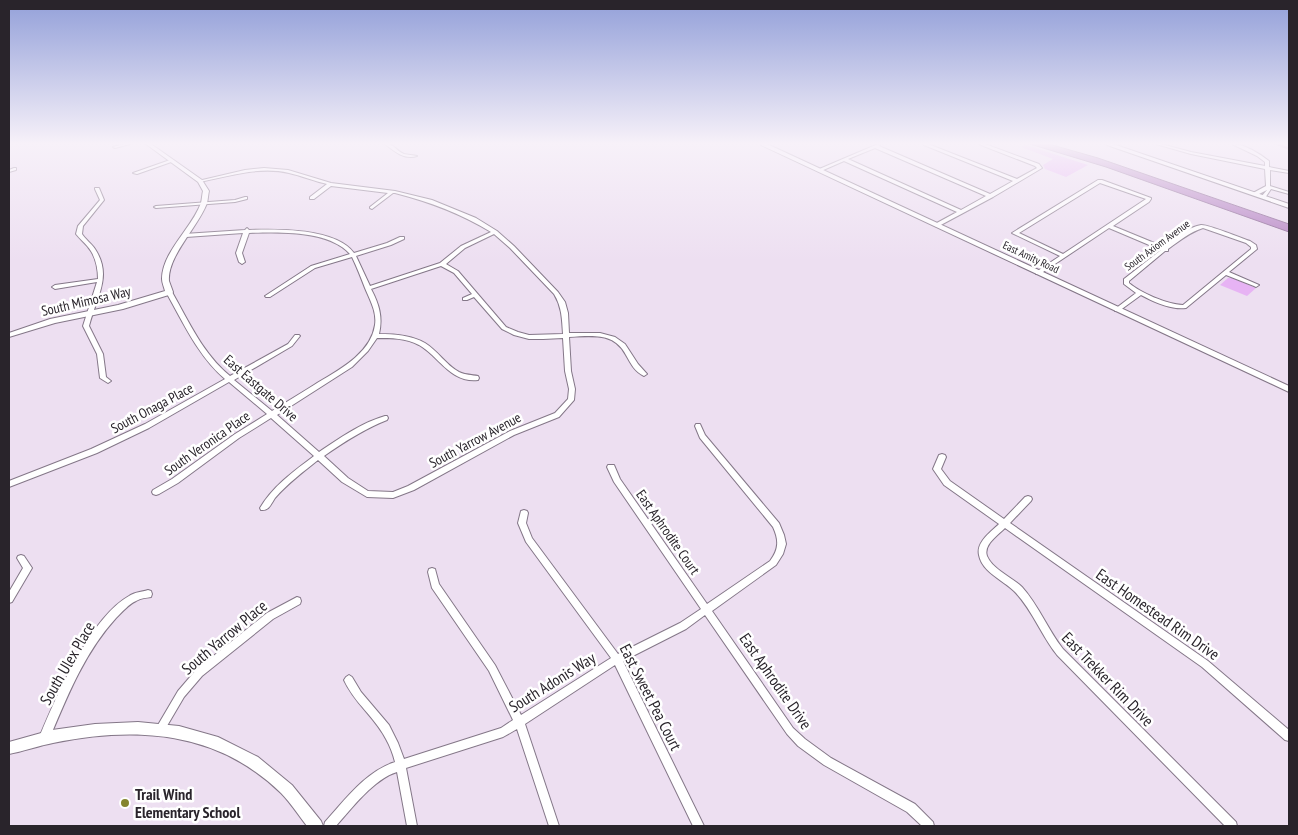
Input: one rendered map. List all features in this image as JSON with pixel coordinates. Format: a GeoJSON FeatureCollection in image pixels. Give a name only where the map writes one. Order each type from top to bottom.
{"type":"FeatureCollection","features":[{"type":"Feature","properties":{"kind":"street"},"geometry":{"type":"LineString","coordinates":[[201,183],[206,191],[203,204]]}},
{"type":"Feature","properties":{"kind":"street"},"geometry":{"type":"LineString","coordinates":[[327,183],[392,192],[430,200],[455,210],[495,232],[556,293],[565,313],[566,335]]}},
{"type":"Feature","properties":{"kind":"street","name":"East Amity Road"},"geometry":{"type":"LineString","coordinates":[[847,183],[1289,389]]}},
{"type":"Feature","properties":{"kind":"street"},"geometry":{"type":"LineString","coordinates":[[897,183],[961,212]]}},
{"type":"Feature","properties":{"kind":"street"},"geometry":{"type":"LineString","coordinates":[[961,183],[991,196]]}},
{"type":"Feature","properties":{"kind":"street"},"geometry":{"type":"LineString","coordinates":[[937,225],[1014,183]]}},
{"type":"Feature","properties":{"kind":"street"},"geometry":{"type":"LineString","coordinates":[[1063,256],[1014,233],[1099,183]]}},
{"type":"Feature","properties":{"kind":"street"},"geometry":{"type":"LineString","coordinates":[[1038,273],[1149,198],[1107,183]]}},
{"type":"Feature","properties":{"kind":"street"},"geometry":{"type":"LineString","coordinates":[[1223,183],[1289,206]]}},
{"type":"Feature","properties":{"kind":"street"},"geometry":{"type":"LineString","coordinates":[[1263,197],[1269,190],[1268,183]]}},
{"type":"Feature","properties":{"kind":"street"},"geometry":{"type":"LineString","coordinates":[[312,198],[330,184]]}},
{"type":"Feature","properties":{"kind":"street"},"geometry":{"type":"LineString","coordinates":[[1255,194],[1268,187],[1289,193]]}},
{"type":"Feature","properties":{"kind":"street"},"geometry":{"type":"LineString","coordinates":[[97,189],[102,200],[95,206],[81,226],[79,234],[93,250],[101,267],[101,280],[86,326],[100,354],[103,378],[108,381]]}},
{"type":"Feature","properties":{"kind":"street"},"geometry":{"type":"LineString","coordinates":[[372,208],[392,192]]}},
{"type":"Feature","properties":{"kind":"street"},"geometry":{"type":"LineString","coordinates":[[156,207],[203,204],[245,198]]}},
{"type":"Feature","properties":{"kind":"street","name":"East Eastgate Drive"},"geometry":{"type":"LineString","coordinates":[[203,204],[168,266],[166,286],[200,347],[217,369],[228,379],[272,414],[357,489],[379,496],[393,495]]}},
{"type":"Feature","properties":{"kind":"street"},"geometry":{"type":"LineString","coordinates":[[1109,226],[1166,250]]}},
{"type":"Feature","properties":{"kind":"street","name":"South Axiom Avenue"},"geometry":{"type":"LineString","coordinates":[[1141,292],[1126,283],[1126,280],[1197,227],[1203,226],[1254,246],[1254,249],[1226,273]]}},
{"type":"Feature","properties":{"kind":"street"},"geometry":{"type":"LineString","coordinates":[[186,235],[247,230],[283,232],[331,239],[348,248],[379,310],[376,336],[400,337],[421,343],[455,374],[476,378]]}},
{"type":"Feature","properties":{"kind":"street"},"geometry":{"type":"LineString","coordinates":[[242,262],[239,253],[247,230]]}},
{"type":"Feature","properties":{"kind":"street"},"geometry":{"type":"LineString","coordinates":[[368,288],[442,264],[463,247],[495,232]]}},
{"type":"Feature","properties":{"kind":"street"},"geometry":{"type":"LineString","coordinates":[[268,296],[313,267],[389,244],[402,238]]}},
{"type":"Feature","properties":{"kind":"street"},"geometry":{"type":"LineString","coordinates":[[442,264],[456,272],[504,328],[511,333],[532,337],[598,334],[615,339],[624,346],[636,369],[644,374]]}},
{"type":"Feature","properties":{"kind":"street"},"geometry":{"type":"LineString","coordinates":[[1117,310],[1141,292],[1171,306],[1182,308],[1226,273],[1256,285]]}},
{"type":"Feature","properties":{"kind":"street"},"geometry":{"type":"LineString","coordinates":[[55,287],[101,280]]}},
{"type":"Feature","properties":{"kind":"street","name":"South Mimosa Way"},"geometry":{"type":"LineString","coordinates":[[9,335],[52,321],[134,304],[169,292]]}},
{"type":"Feature","properties":{"kind":"street"},"geometry":{"type":"LineString","coordinates":[[465,299],[476,294]]}},
{"type":"Feature","properties":{"kind":"street","name":"South Yarrow Avenue"},"geometry":{"type":"LineString","coordinates":[[393,495],[411,488],[512,434],[556,414],[568,406],[572,395],[568,371],[566,335]]}},
{"type":"Feature","properties":{"kind":"street","name":"South Onaga Place"},"geometry":{"type":"LineString","coordinates":[[9,484],[123,438],[171,414],[228,379],[290,345],[297,336]]}},
{"type":"Feature","properties":{"kind":"street","name":"South Veronica Place"},"geometry":{"type":"LineString","coordinates":[[156,492],[175,481],[236,436],[350,366],[366,351],[376,336]]}},
{"type":"Feature","properties":{"kind":"street"},"geometry":{"type":"LineString","coordinates":[[264,508],[276,490],[320,456],[373,422],[385,418]]}},
{"type":"Feature","properties":{"kind":"street","name":"South Adonis Way"},"geometry":{"type":"LineString","coordinates":[[330,826],[365,786],[389,768],[504,732],[617,659],[682,626],[773,563],[779,555],[782,545],[781,534],[776,525],[702,436],[698,426]]}},
{"type":"Feature","properties":{"kind":"street","name":"East Homestead Rim Drive"},"geometry":{"type":"LineString","coordinates":[[942,457],[937,470],[940,477],[1004,524],[1205,664],[1289,736]]}},
{"type":"Feature","properties":{"kind":"street","name":"East Aphrodite Court"},"geometry":{"type":"LineString","coordinates":[[611,467],[617,480],[707,609]]}},
{"type":"Feature","properties":{"kind":"street","name":"East Trekker Rim Drive"},"geometry":{"type":"LineString","coordinates":[[1028,499],[986,542],[982,549],[984,558],[992,570],[1022,594],[1042,628],[1060,652],[1232,826]]}},
{"type":"Feature","properties":{"kind":"street","name":"East Sweet Pea Court"},"geometry":{"type":"LineString","coordinates":[[524,513],[522,523],[529,540],[617,659],[698,826]]}},
{"type":"Feature","properties":{"kind":"street"},"geometry":{"type":"LineString","coordinates":[[9,599],[28,568],[22,558]]}},
{"type":"Feature","properties":{"kind":"street"},"geometry":{"type":"LineString","coordinates":[[432,572],[435,585],[492,668],[519,721],[554,826]]}},
{"type":"Feature","properties":{"kind":"street","name":"South Ulex Place"},"geometry":{"type":"LineString","coordinates":[[44,738],[58,704],[99,633],[115,614],[134,598],[148,594]]}},
{"type":"Feature","properties":{"kind":"street","name":"South Yarrow Place"},"geometry":{"type":"LineString","coordinates":[[161,728],[181,694],[199,673],[270,616],[297,601]]}},
{"type":"Feature","properties":{"kind":"street","name":"East Aphrodite Drive"},"geometry":{"type":"LineString","coordinates":[[707,609],[790,731],[804,746],[911,808],[929,826]]}},
{"type":"Feature","properties":{"kind":"street"},"geometry":{"type":"LineString","coordinates":[[349,680],[355,694],[389,735],[402,764],[412,826]]}},
{"type":"Feature","properties":{"kind":"street"},"geometry":{"type":"LineString","coordinates":[[9,748],[44,738],[97,729],[161,728],[212,741],[251,759],[285,786],[304,808],[316,826]]}},
{"type":"Feature","properties":{"kind":"shaded area"},"geometry":{"type":"Polygon","coordinates":[[[1151,183],[1170,183],[1289,224],[1289,232],[1151,183]]]}},
{"type":"Feature","properties":{"kind":"shaded area"},"geometry":{"type":"Polygon","coordinates":[[[1228,278],[1256,288],[1247,296],[1220,285],[1228,278]]]}},
{"type":"Feature","properties":{"kind":"place","name":"Trail Wind Elementary School"},"geometry":{"type":"Point","coordinates":[125,803]}}]}
